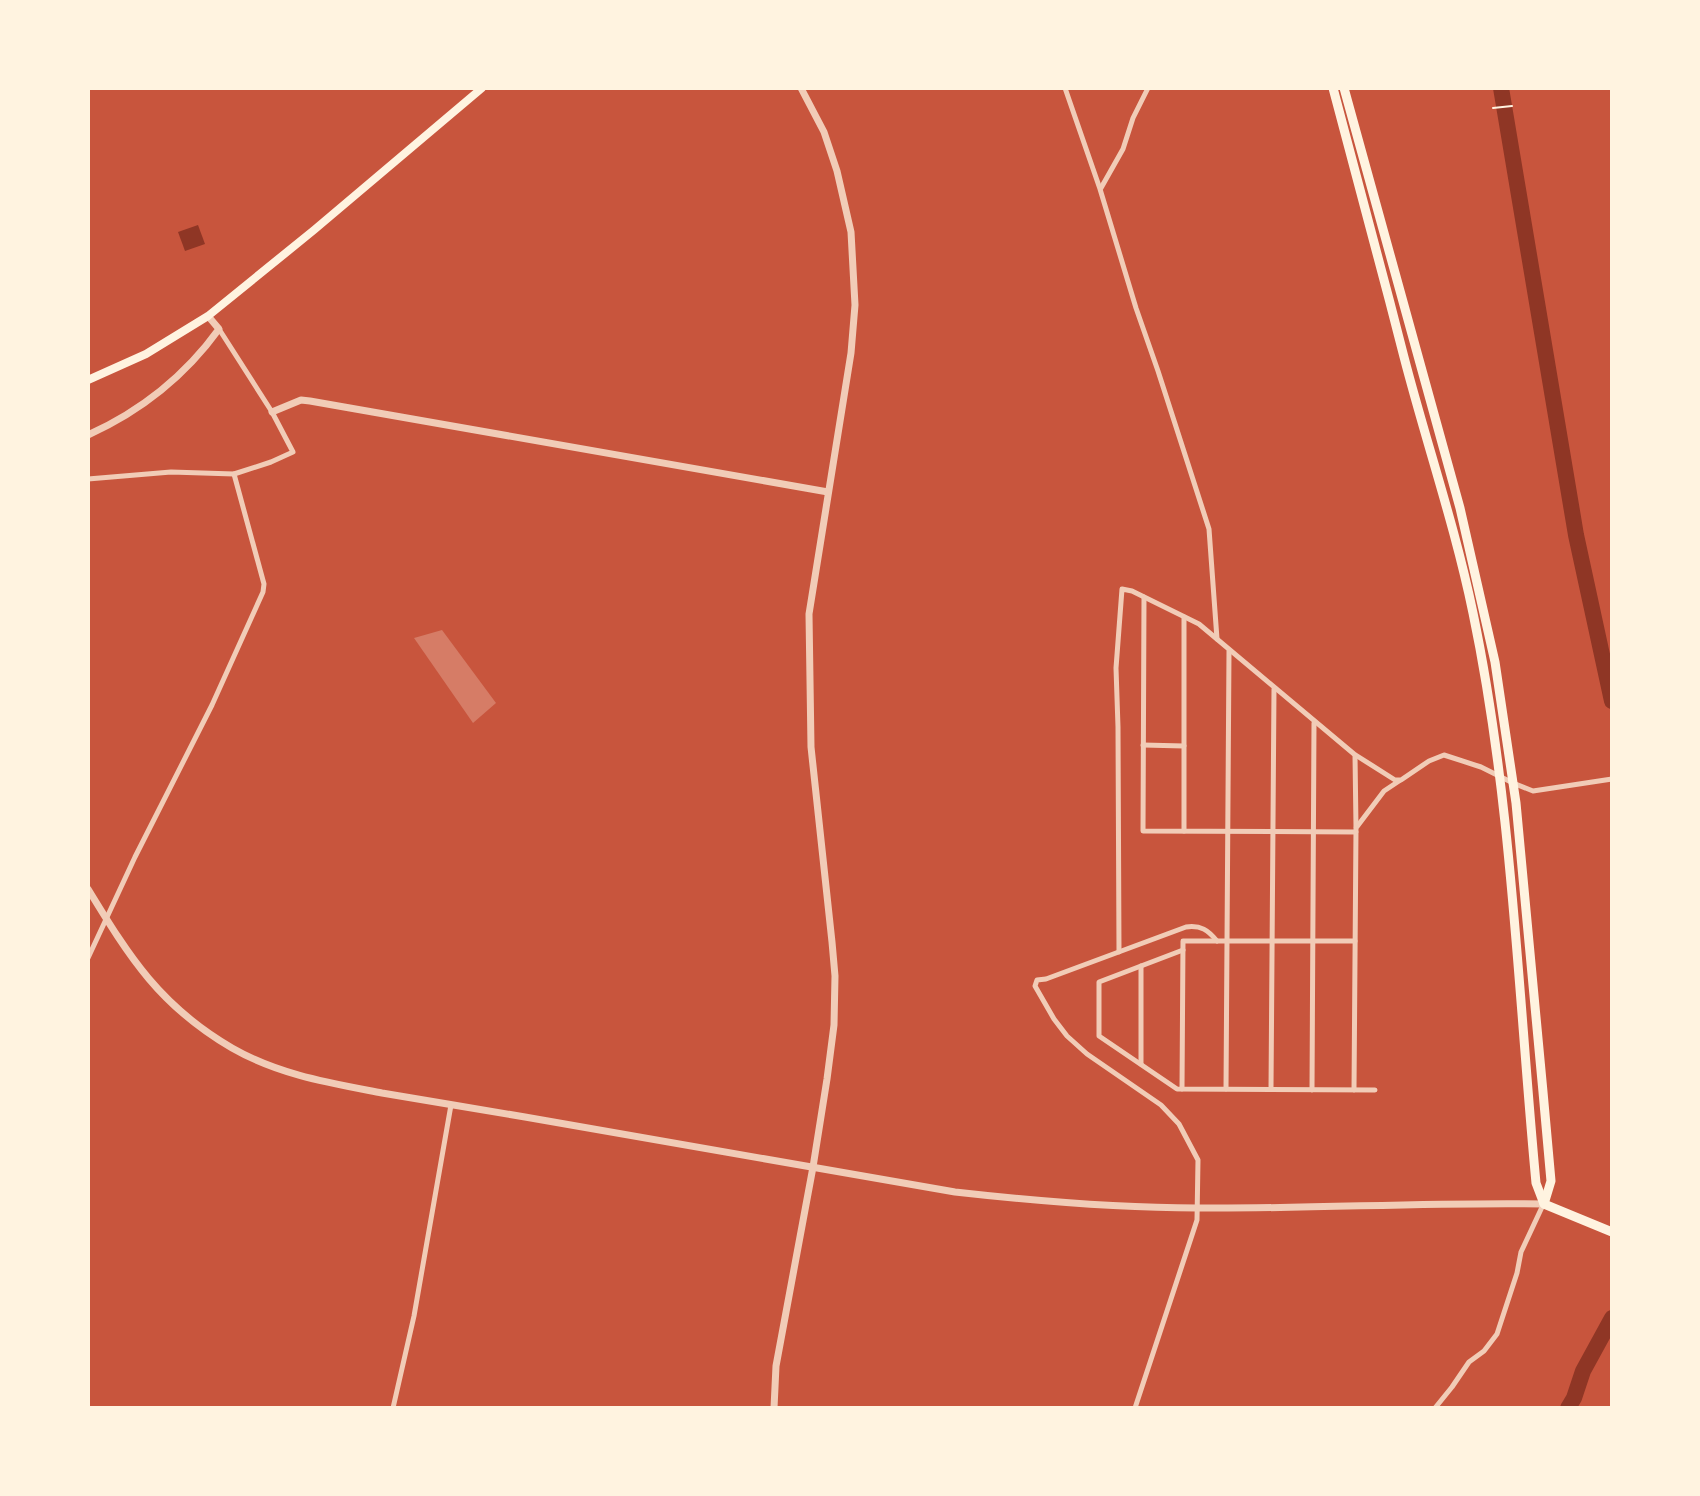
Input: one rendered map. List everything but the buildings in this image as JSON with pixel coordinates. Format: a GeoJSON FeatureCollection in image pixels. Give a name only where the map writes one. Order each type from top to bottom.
{"type":"FeatureCollection","features":[{"type":"Feature","properties":{"kind":"main road"},"geometry":{"type":"LineString","coordinates":[[88,380],[146,354],[208,316],[482,88]]}},
{"type":"Feature","properties":{"kind":"main road"},"geometry":{"type":"LineString","coordinates":[[1333,88],[1454,532],[1473,613],[1499,776],[1536,1183],[1544,1204],[1612,1232]]}},
{"type":"Feature","properties":{"kind":"main road"},"geometry":{"type":"LineString","coordinates":[[1344,88],[1460,508],[1495,662],[1513,783],[1551,1181],[1544,1204]]}},
{"type":"Feature","properties":{"kind":"street"},"geometry":{"type":"LineString","coordinates":[[774,1408],[776,1366],[813,1167],[834,1025],[835,976],[811,747],[809,614],[851,353],[855,305],[851,232],[837,171],[824,132],[801,88]]}},
{"type":"Feature","properties":{"kind":"street"},"geometry":{"type":"LineString","coordinates":[[1065,88],[1209,529],[1217,640]]}},
{"type":"Feature","properties":{"kind":"street"},"geometry":{"type":"LineString","coordinates":[[1100,189],[1123,149],[1133,118],[1148,88]]}},
{"type":"Feature","properties":{"kind":"street"},"geometry":{"type":"LineString","coordinates":[[88,479],[171,472],[234,474],[293,452],[272,412],[208,316]]}},
{"type":"Feature","properties":{"kind":"street"},"geometry":{"type":"LineString","coordinates":[[88,435],[118,421],[165,388],[202,352],[219,329]]}},
{"type":"Feature","properties":{"kind":"street"},"geometry":{"type":"LineString","coordinates":[[272,412],[301,400],[310,401],[828,492]]}},
{"type":"Feature","properties":{"kind":"street"},"geometry":{"type":"LineString","coordinates":[[88,958],[212,705],[263,592],[264,584],[234,474]]}},
{"type":"Feature","properties":{"kind":"street"},"geometry":{"type":"LineString","coordinates":[[1119,952],[1116,668],[1122,589],[1199,624],[1355,755],[1395,780],[1401,780]]}},
{"type":"Feature","properties":{"kind":"street"},"geometry":{"type":"LineString","coordinates":[[1144,597],[1143,831],[1356,830]]}},
{"type":"Feature","properties":{"kind":"street"},"geometry":{"type":"LineString","coordinates":[[1184,617],[1184,831]]}},
{"type":"Feature","properties":{"kind":"street"},"geometry":{"type":"LineString","coordinates":[[1226,1089],[1229,650]]}},
{"type":"Feature","properties":{"kind":"street"},"geometry":{"type":"LineString","coordinates":[[1271,1089],[1274,689]]}},
{"type":"Feature","properties":{"kind":"street"},"geometry":{"type":"LineString","coordinates":[[1312,1090],[1314,722]]}},
{"type":"Feature","properties":{"kind":"street"},"geometry":{"type":"LineString","coordinates":[[1143,745],[1184,746]]}},
{"type":"Feature","properties":{"kind":"street"},"geometry":{"type":"LineString","coordinates":[[1354,1090],[1355,755]]}},
{"type":"Feature","properties":{"kind":"street"},"geometry":{"type":"LineString","coordinates":[[1356,830],[1384,791],[1429,761],[1444,755],[1481,767],[1533,791],[1612,779]]}},
{"type":"Feature","properties":{"kind":"street"},"geometry":{"type":"LineString","coordinates":[[88,889],[128,954],[180,1012],[234,1049],[306,1078],[955,1192],[1007,1198],[1125,1207],[1197,1208],[1544,1204],[1521,1252],[1497,1334],[1484,1351],[1469,1362],[1435,1408]]}},
{"type":"Feature","properties":{"kind":"street"},"geometry":{"type":"LineString","coordinates":[[1135,1408],[1197,1220],[1198,1160],[1179,1124],[1161,1105],[1087,1054],[1067,1036],[1035,986],[1037,980],[1186,927],[1204,929],[1217,941]]}},
{"type":"Feature","properties":{"kind":"street"},"geometry":{"type":"LineString","coordinates":[[1182,1089],[1183,941],[1355,941]]}},
{"type":"Feature","properties":{"kind":"street"},"geometry":{"type":"LineString","coordinates":[[1183,950],[1099,982],[1099,1036],[1177,1089],[1375,1090]]}},
{"type":"Feature","properties":{"kind":"street"},"geometry":{"type":"LineString","coordinates":[[1141,966],[1141,1064]]}},
{"type":"Feature","properties":{"kind":"street"},"geometry":{"type":"LineString","coordinates":[[393,1408],[414,1316],[451,1105]]}},
{"type":"Feature","properties":{"kind":"path"},"geometry":{"type":"LineString","coordinates":[[1493,108],[1512,106]]}},
{"type":"Feature","properties":{"kind":"shaded area"},"geometry":{"type":"Polygon","coordinates":[[[198,225],[205,244],[185,251],[178,232],[198,225]]]}},
{"type":"Feature","properties":{"kind":"waterway"},"geometry":{"type":"LineString","coordinates":[[1501,88],[1576,535],[1612,701]]}},
{"type":"Feature","properties":{"kind":"waterway"},"geometry":{"type":"LineString","coordinates":[[1568,1408],[1583,1371],[1612,1318]]}}]}
